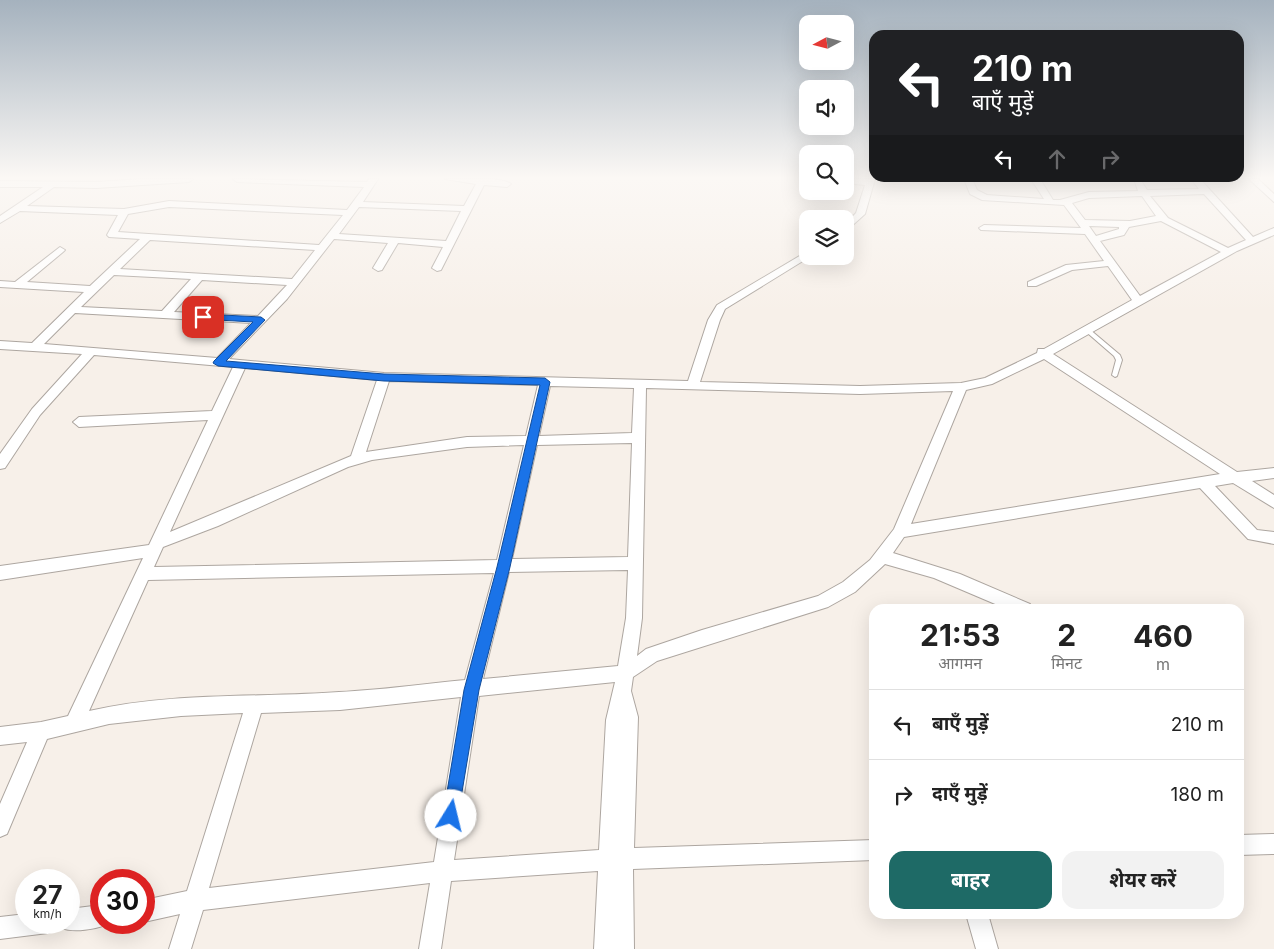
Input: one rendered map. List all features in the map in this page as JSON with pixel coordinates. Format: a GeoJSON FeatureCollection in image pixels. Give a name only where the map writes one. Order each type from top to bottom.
{"type":"FeatureCollection","features":[{"type":"Feature","properties":{"kind":"street"},"geometry":{"type":"LineString","coordinates":[[118,223],[112,235],[323,248]]}},
{"type":"Feature","properties":{"kind":"street"},"geometry":{"type":"LineString","coordinates":[[218,363],[261,320],[295,282],[342,223]]}},
{"type":"Feature","properties":{"kind":"street"},"geometry":{"type":"LineString","coordinates":[[437,268],[460,223]]}},
{"type":"Feature","properties":{"kind":"street"},"geometry":{"type":"LineString","coordinates":[[1083,223],[1138,300]]}},
{"type":"Feature","properties":{"kind":"street"},"geometry":{"type":"LineString","coordinates":[[1109,223],[1129,223]]}},
{"type":"Feature","properties":{"kind":"street"},"geometry":{"type":"LineString","coordinates":[[1170,223],[1228,252]]}},
{"type":"Feature","properties":{"kind":"street"},"geometry":{"type":"LineString","coordinates":[[1236,223],[1252,241]]}},
{"type":"Feature","properties":{"kind":"street"},"geometry":{"type":"LineString","coordinates":[[984,228],[1092,235],[1120,233],[1124,230],[1124,224]]}},
{"type":"Feature","properties":{"kind":"street"},"geometry":{"type":"LineString","coordinates":[[0,345],[384,377],[860,390],[961,387],[988,381],[1014,370],[1042,352],[1138,300],[1228,252],[1274,231]]}},
{"type":"Feature","properties":{"kind":"street"},"geometry":{"type":"LineString","coordinates":[[332,236],[449,244]]}},
{"type":"Feature","properties":{"kind":"street"},"geometry":{"type":"LineString","coordinates":[[35,347],[92,289],[148,237]]}},
{"type":"Feature","properties":{"kind":"street"},"geometry":{"type":"LineString","coordinates":[[378,268],[395,240]]}},
{"type":"Feature","properties":{"kind":"street"},"geometry":{"type":"LineString","coordinates":[[17,285],[60,250]]}},
{"type":"Feature","properties":{"kind":"street"},"geometry":{"type":"LineString","coordinates":[[693,386],[714,320],[721,307],[799,259]]}},
{"type":"Feature","properties":{"kind":"street"},"geometry":{"type":"LineString","coordinates":[[1032,284],[1070,267],[1112,263]]}},
{"type":"Feature","properties":{"kind":"street"},"geometry":{"type":"LineString","coordinates":[[110,272],[295,282]]}},
{"type":"Feature","properties":{"kind":"street"},"geometry":{"type":"LineString","coordinates":[[165,315],[199,277]]}},
{"type":"Feature","properties":{"kind":"street"},"geometry":{"type":"LineString","coordinates":[[0,284],[92,289]]}},
{"type":"Feature","properties":{"kind":"street"},"geometry":{"type":"LineString","coordinates":[[72,310],[261,320]]}},
{"type":"Feature","properties":{"kind":"street"},"geometry":{"type":"LineString","coordinates":[[0,464],[36,412],[90,351]]}},
{"type":"Feature","properties":{"kind":"street"},"geometry":{"type":"LineString","coordinates":[[1042,352],[1274,502]]}},
{"type":"Feature","properties":{"kind":"street"},"geometry":{"type":"LineString","coordinates":[[74,724],[240,365]]}},
{"type":"Feature","properties":{"kind":"street"},"geometry":{"type":"LineString","coordinates":[[357,459],[384,377]]}},
{"type":"Feature","properties":{"kind":"street"},"geometry":{"type":"LineString","coordinates":[[430,949],[471,690],[504,567],[545,382]]}},
{"type":"Feature","properties":{"kind":"street"},"geometry":{"type":"LineString","coordinates":[[605,949],[630,717],[624,681],[634,618],[640,385]]}},
{"type":"Feature","properties":{"kind":"street"},"geometry":{"type":"LineString","coordinates":[[0,736],[41,731],[109,715],[181,707],[340,701],[471,690],[624,681],[652,656],[822,602],[849,587],[875,565],[900,532],[961,387]]}},
{"type":"Feature","properties":{"kind":"street"},"geometry":{"type":"LineString","coordinates":[[79,422],[216,415]]}},
{"type":"Feature","properties":{"kind":"street"},"geometry":{"type":"LineString","coordinates":[[0,572],[156,546],[357,459],[467,442],[640,438]]}},
{"type":"Feature","properties":{"kind":"street"},"geometry":{"type":"LineString","coordinates":[[900,532],[1203,482],[1274,473]]}},
{"type":"Feature","properties":{"kind":"street"},"geometry":{"type":"LineString","coordinates":[[1203,482],[1246,530],[1253,535],[1274,538]]}},
{"type":"Feature","properties":{"kind":"street"},"geometry":{"type":"LineString","coordinates":[[882,557],[940,571],[1013,604]]}},
{"type":"Feature","properties":{"kind":"street"},"geometry":{"type":"LineString","coordinates":[[145,574],[635,563]]}},
{"type":"Feature","properties":{"kind":"street"},"geometry":{"type":"LineString","coordinates":[[180,949],[255,704]]}},
{"type":"Feature","properties":{"kind":"street"},"geometry":{"type":"LineString","coordinates":[[0,827],[41,731]]}},
{"type":"Feature","properties":{"kind":"street"},"geometry":{"type":"LineString","coordinates":[[1244,845],[1274,844]]}},
{"type":"Feature","properties":{"kind":"street"},"geometry":{"type":"LineString","coordinates":[[155,909],[196,900],[442,871],[616,859],[869,850]]}},
{"type":"Feature","properties":{"kind":"street"},"geometry":{"type":"LineString","coordinates":[[616,859],[624,949]]}},
{"type":"Feature","properties":{"kind":"street"},"geometry":{"type":"LineString","coordinates":[[978,919],[987,949]]}},
{"type":"Feature","properties":{"kind":"street"},"geometry":{"type":"LineString","coordinates":[[0,928],[15,926]]}},
{"type":"Feature","properties":{"kind":"lane"},"geometry":{"type":"LineString","coordinates":[[1086,328],[1117,355],[1119,360],[1114,375]]}},
{"type":"Feature","properties":{"kind":"route"},"geometry":{"type":"LineString","coordinates":[[203,317],[261,320],[218,363],[384,377],[545,382],[504,567],[471,690],[451,816]]}}]}
